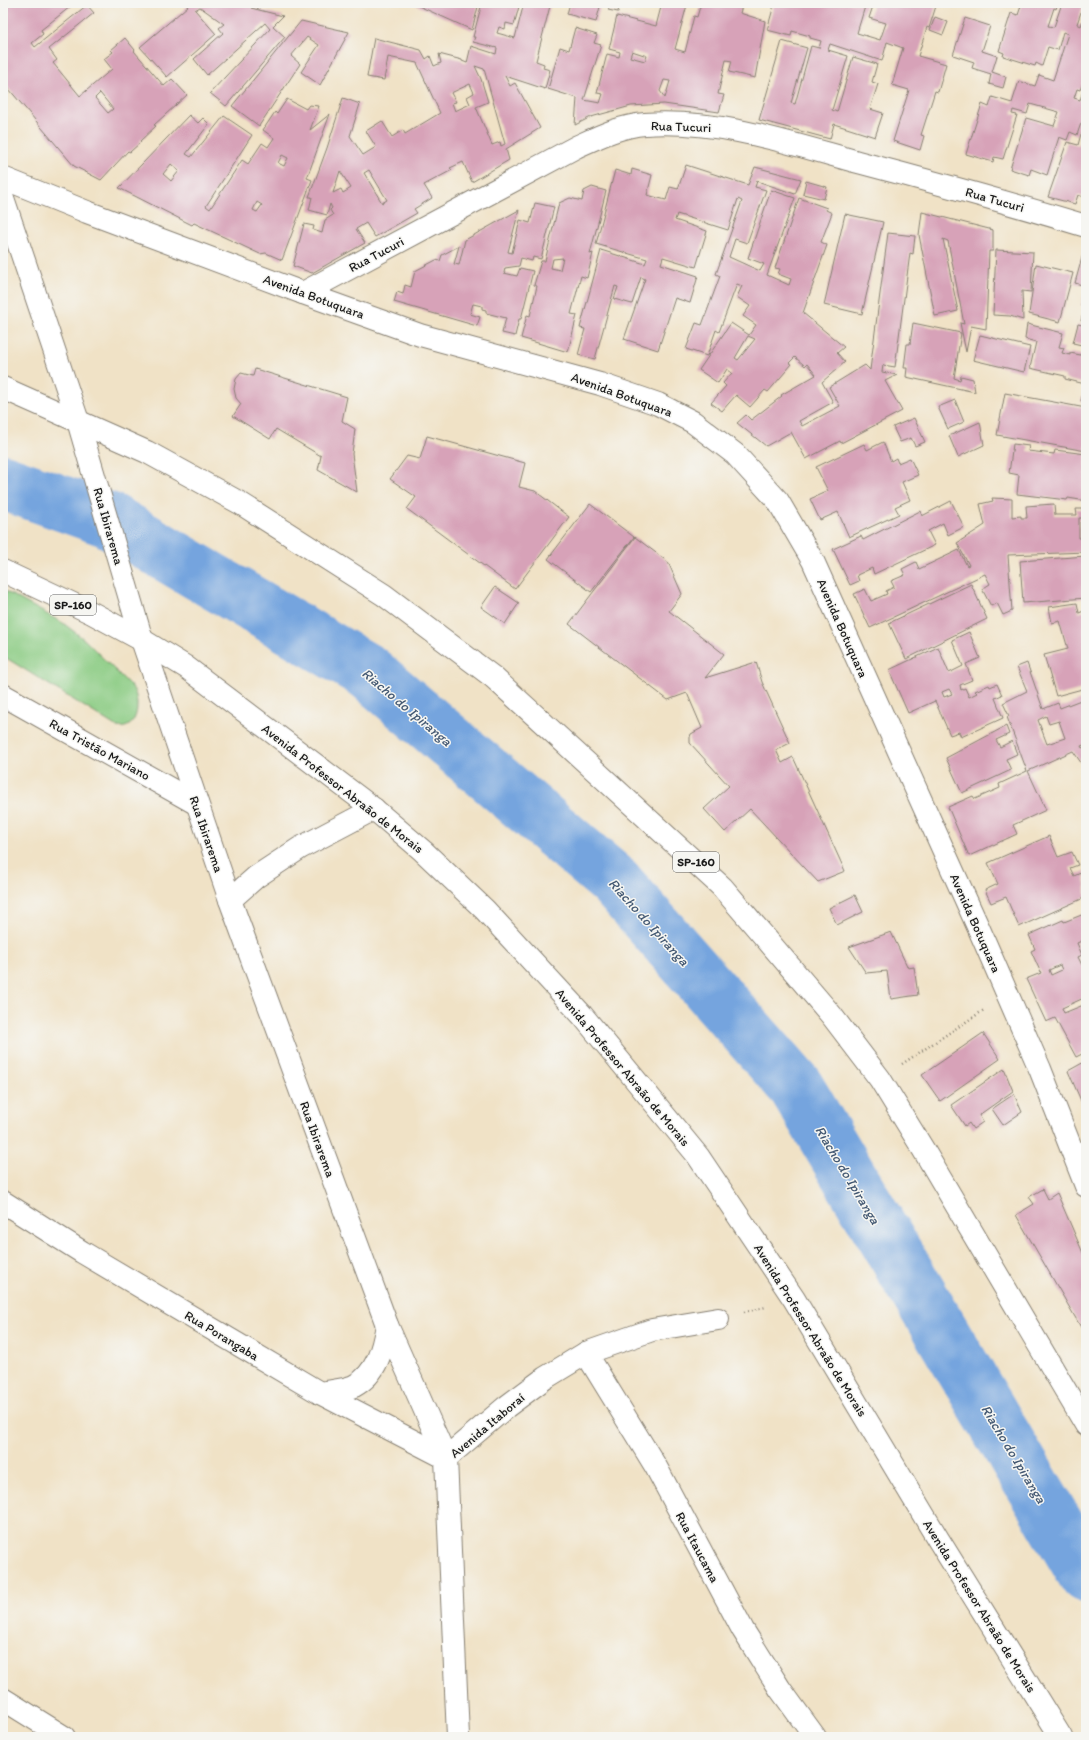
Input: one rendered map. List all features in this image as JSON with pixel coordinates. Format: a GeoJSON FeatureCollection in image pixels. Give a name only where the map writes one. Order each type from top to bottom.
{"type":"FeatureCollection","features":[{"type":"Feature","properties":{"kind":"street","name":"Rua Tucuri"},"geometry":{"type":"LineString","coordinates":[[303,293],[576,147],[609,131],[643,124],[675,123],[725,128],[774,139],[1002,201],[1086,226]]}},
{"type":"Feature","properties":{"kind":"street","name":"Avenida Botuquara"},"geometry":{"type":"LineString","coordinates":[[3,178],[87,212],[303,293],[420,334],[600,384],[658,404],[693,422],[735,454],[778,501],[813,561],[979,929],[1006,995],[1040,1069],[1086,1186]]}},
{"type":"Feature","properties":{"kind":"street","name":"Rua Ibirarema"},"geometry":{"type":"LineString","coordinates":[[3,198],[78,421],[142,640],[230,900],[387,1325],[446,1458]]}},
{"type":"Feature","properties":{"kind":"street","name":"SP-160"},"geometry":{"type":"LineString","coordinates":[[3,388],[147,452],[240,503],[384,595],[493,677],[722,886],[832,1016],[880,1079],[1086,1425]]}},
{"type":"Feature","properties":{"kind":"street","name":"Avenida Professor Abraão de Morais"},"geometry":{"type":"LineString","coordinates":[[3,571],[92,613],[142,640],[186,667],[374,809],[423,850],[485,910],[582,1015],[698,1156],[794,1299],[938,1539],[1061,1737]]}},
{"type":"Feature","properties":{"kind":"street","name":"Rua Tristão Mariano"},"geometry":{"type":"LineString","coordinates":[[3,695],[197,804]]}},
{"type":"Feature","properties":{"kind":"street"},"geometry":{"type":"LineString","coordinates":[[230,900],[256,877],[300,848],[374,809]]}},
{"type":"Feature","properties":{"kind":"street","name":"Rua Porangaba"},"geometry":{"type":"LineString","coordinates":[[3,1202],[82,1252],[320,1393],[446,1458]]}},
{"type":"Feature","properties":{"kind":"street","name":"Avenida Itaboraí"},"geometry":{"type":"LineString","coordinates":[[458,1737],[446,1458],[506,1407],[544,1378],[586,1353],[652,1330],[718,1319]]}},
{"type":"Feature","properties":{"kind":"street"},"geometry":{"type":"LineString","coordinates":[[320,1393],[353,1386],[367,1375],[376,1363],[382,1349],[387,1325]]}},
{"type":"Feature","properties":{"kind":"street","name":"Rua Itaucama"},"geometry":{"type":"LineString","coordinates":[[586,1353],[656,1467],[743,1630],[780,1689],[815,1737]]}},
{"type":"Feature","properties":{"kind":"street"},"geometry":{"type":"LineString","coordinates":[[3,1699],[64,1737]]}},
{"type":"Feature","properties":{"kind":"path"},"geometry":{"type":"LineString","coordinates":[[880,1079],[1006,995]]}},
{"type":"Feature","properties":{"kind":"path"},"geometry":{"type":"LineString","coordinates":[[718,1319],[794,1299]]}},
{"type":"Feature","properties":{"kind":"green space"},"geometry":{"type":"Polygon","coordinates":[[[3,590],[63,623],[85,640],[132,687],[137,699],[137,706],[134,720],[130,725],[117,727],[3,656],[3,590]]]}},
{"type":"Feature","properties":{"kind":"building"},"geometry":{"type":"Polygon","coordinates":[[[3,3],[75,3],[41,30],[43,34],[32,43],[35,47],[87,5],[94,13],[49,49],[57,60],[53,63],[80,96],[112,69],[104,59],[113,52],[111,50],[125,38],[135,50],[134,51],[164,86],[172,79],[187,95],[154,125],[156,126],[140,141],[141,142],[130,152],[128,151],[101,180],[74,166],[3,82],[3,3]],[[100,93],[95,98],[108,113],[113,109],[100,93]]]}},
{"type":"Feature","properties":{"kind":"building"},"geometry":{"type":"Polygon","coordinates":[[[185,3],[254,3],[251,8],[283,16],[273,26],[285,37],[226,106],[210,93],[270,29],[265,23],[207,75],[194,59],[223,33],[219,28],[224,24],[200,7],[195,10],[216,34],[167,77],[140,47],[188,6],[185,3]]]}},
{"type":"Feature","properties":{"kind":"building"},"geometry":{"type":"Polygon","coordinates":[[[412,3],[479,3],[472,30],[412,3]]]}},
{"type":"Feature","properties":{"kind":"building"},"geometry":{"type":"Polygon","coordinates":[[[482,3],[520,3],[514,25],[506,23],[505,29],[499,27],[497,33],[515,38],[524,3],[548,3],[547,6],[550,6],[536,61],[544,64],[543,68],[550,70],[545,89],[505,76],[510,86],[515,83],[540,128],[506,149],[509,160],[472,182],[463,162],[450,168],[452,170],[424,185],[432,198],[414,209],[417,213],[375,237],[366,223],[356,229],[365,243],[312,273],[293,266],[304,224],[314,226],[313,230],[322,233],[325,220],[333,215],[330,210],[332,208],[330,204],[327,215],[309,210],[312,197],[309,197],[343,98],[360,104],[350,136],[363,155],[376,147],[366,131],[382,121],[392,137],[403,130],[405,134],[440,113],[417,63],[388,57],[384,80],[367,77],[374,38],[421,50],[426,59],[430,56],[434,66],[441,63],[439,54],[462,60],[467,63],[471,46],[496,54],[497,48],[473,42],[475,37],[473,37],[482,3]],[[475,66],[481,79],[488,102],[476,107],[492,145],[500,142],[501,146],[505,144],[484,69],[475,66]],[[470,84],[451,93],[456,102],[452,103],[455,111],[470,104],[467,97],[474,93],[470,84]],[[369,170],[364,173],[382,203],[387,200],[369,170]],[[340,171],[333,193],[341,189],[343,193],[351,188],[340,171]]]}},
{"type":"Feature","properties":{"kind":"building"},"geometry":{"type":"Polygon","coordinates":[[[570,3],[601,3],[596,22],[567,14],[570,3]]]}},
{"type":"Feature","properties":{"kind":"building"},"geometry":{"type":"Polygon","coordinates":[[[606,3],[620,3],[618,12],[608,10],[610,5],[606,3]]]}},
{"type":"Feature","properties":{"kind":"building"},"geometry":{"type":"Polygon","coordinates":[[[662,3],[682,3],[687,5],[675,49],[685,52],[694,16],[697,17],[701,3],[743,3],[740,13],[765,21],[755,78],[729,72],[732,61],[726,60],[718,94],[724,95],[719,112],[664,104],[631,106],[591,117],[575,125],[577,98],[548,89],[560,47],[569,50],[575,28],[597,35],[594,43],[601,45],[584,100],[600,103],[603,94],[597,93],[607,54],[619,57],[620,52],[609,49],[617,16],[656,26],[662,3]],[[632,51],[630,57],[645,61],[647,56],[632,51]],[[664,80],[660,91],[665,98],[670,81],[664,80]]]}},
{"type":"Feature","properties":{"kind":"building"},"geometry":{"type":"Polygon","coordinates":[[[779,3],[866,3],[857,33],[880,40],[886,23],[869,18],[874,3],[937,3],[929,28],[927,27],[918,56],[946,64],[938,92],[935,91],[921,135],[924,136],[920,150],[893,141],[909,90],[892,85],[903,48],[887,42],[882,61],[830,44],[828,50],[848,56],[832,110],[837,112],[853,57],[877,64],[872,82],[878,84],[870,109],[883,113],[875,137],[834,124],[830,139],[759,120],[782,41],[807,48],[791,103],[795,104],[811,46],[819,48],[821,41],[792,31],[791,36],[767,30],[774,5],[778,6],[779,3]]]}},
{"type":"Feature","properties":{"kind":"building"},"geometry":{"type":"Polygon","coordinates":[[[1022,3],[1058,3],[1056,9],[1054,8],[1048,26],[1054,27],[1062,3],[1084,3],[1077,24],[1081,26],[1086,10],[1086,75],[1080,90],[1077,89],[1074,98],[1080,100],[1083,91],[1086,92],[1086,125],[1081,123],[1077,135],[1070,132],[1067,140],[1059,137],[1047,175],[1031,169],[1029,175],[1010,169],[1026,118],[1054,126],[1059,112],[1030,104],[1027,114],[1013,110],[1012,114],[1017,115],[1003,159],[994,157],[993,162],[966,154],[982,104],[989,107],[992,97],[1012,103],[1019,81],[1035,86],[1039,75],[1053,80],[1068,34],[1063,32],[1058,50],[1048,47],[1042,66],[1036,63],[1035,66],[1003,56],[1004,53],[999,51],[1011,13],[1018,15],[1022,3]]]}},
{"type":"Feature","properties":{"kind":"building"},"geometry":{"type":"Polygon","coordinates":[[[935,17],[948,22],[943,35],[930,30],[935,17]]]}},
{"type":"Feature","properties":{"kind":"building"},"geometry":{"type":"Polygon","coordinates":[[[965,18],[990,26],[982,51],[997,56],[992,72],[1006,77],[1003,88],[989,84],[991,74],[972,68],[974,62],[953,55],[965,18]]]}},
{"type":"Feature","properties":{"kind":"building"},"geometry":{"type":"Polygon","coordinates":[[[301,21],[349,32],[320,85],[301,72],[319,45],[307,37],[291,56],[300,64],[259,126],[232,106],[301,21]]]}},
{"type":"Feature","properties":{"kind":"building"},"geometry":{"type":"Polygon","coordinates":[[[287,99],[306,109],[309,105],[319,106],[310,130],[330,114],[307,178],[312,180],[282,260],[266,253],[260,254],[194,223],[192,225],[119,188],[189,115],[198,123],[203,118],[209,124],[186,154],[191,157],[224,116],[252,135],[206,206],[210,209],[242,160],[248,164],[262,143],[268,147],[274,138],[263,130],[275,112],[277,114],[287,99]],[[282,155],[278,163],[284,166],[288,158],[282,155]],[[171,164],[163,174],[171,181],[179,171],[171,164]],[[257,202],[253,210],[257,212],[262,205],[257,202]]]}},
{"type":"Feature","properties":{"kind":"building"},"geometry":{"type":"Polygon","coordinates":[[[1081,134],[1086,135],[1086,198],[1078,195],[1075,204],[1048,197],[1067,142],[1078,145],[1081,134]]]}},
{"type":"Feature","properties":{"kind":"building"},"geometry":{"type":"Polygon","coordinates":[[[686,165],[748,185],[755,167],[801,179],[795,194],[757,181],[755,187],[766,190],[747,243],[735,239],[729,257],[760,271],[764,264],[748,258],[771,190],[795,198],[767,275],[789,285],[791,279],[778,274],[780,269],[775,268],[799,198],[827,208],[826,210],[832,213],[821,242],[827,245],[803,313],[844,347],[837,353],[845,362],[822,382],[833,402],[799,421],[802,426],[840,406],[829,387],[865,365],[870,370],[888,233],[915,236],[913,254],[910,253],[895,367],[883,365],[882,372],[897,375],[885,381],[902,411],[841,443],[840,441],[806,459],[791,432],[766,446],[737,423],[746,415],[751,420],[782,396],[781,395],[816,375],[807,364],[805,366],[795,357],[789,363],[792,364],[768,392],[765,390],[750,407],[736,395],[722,411],[711,403],[726,386],[723,383],[732,373],[727,369],[718,383],[699,370],[731,323],[749,335],[756,325],[743,316],[750,306],[737,297],[742,286],[737,284],[719,332],[716,330],[707,356],[686,349],[696,323],[702,325],[720,276],[716,274],[742,201],[738,199],[728,230],[677,214],[675,220],[707,231],[696,267],[663,257],[661,264],[698,276],[690,303],[675,298],[658,350],[624,339],[645,279],[641,277],[632,304],[614,299],[618,287],[615,286],[595,359],[578,355],[585,329],[580,328],[601,250],[645,264],[647,259],[596,244],[615,170],[631,175],[632,169],[652,175],[647,195],[666,200],[670,187],[678,189],[686,165]],[[748,336],[735,358],[738,360],[755,339],[748,336]]]}},
{"type":"Feature","properties":{"kind":"building"},"geometry":{"type":"Polygon","coordinates":[[[806,181],[827,187],[824,199],[803,194],[806,181]]]}},
{"type":"Feature","properties":{"kind":"building"},"geometry":{"type":"Polygon","coordinates":[[[592,187],[606,191],[590,254],[593,253],[587,278],[581,276],[571,314],[577,315],[568,352],[521,338],[527,315],[530,316],[537,286],[534,285],[541,261],[545,261],[559,203],[570,198],[582,201],[584,191],[592,187]],[[563,258],[553,259],[551,268],[560,270],[563,258]]]}},
{"type":"Feature","properties":{"kind":"building"},"geometry":{"type":"Polygon","coordinates":[[[535,203],[554,207],[541,259],[533,257],[532,261],[521,258],[519,266],[505,268],[504,273],[517,276],[520,268],[533,271],[521,319],[519,319],[515,336],[502,333],[506,318],[486,313],[486,310],[482,309],[482,306],[473,304],[470,314],[480,317],[477,326],[394,302],[397,292],[403,294],[405,285],[411,287],[415,271],[436,260],[440,261],[442,255],[459,246],[454,264],[459,265],[465,240],[519,210],[508,252],[512,253],[520,220],[530,223],[535,203]]]}},
{"type":"Feature","properties":{"kind":"building"},"geometry":{"type":"Polygon","coordinates":[[[922,212],[993,230],[993,251],[989,251],[986,329],[971,326],[966,352],[960,323],[964,324],[948,241],[943,239],[958,311],[935,316],[919,235],[922,212]]]}},
{"type":"Feature","properties":{"kind":"building"},"geometry":{"type":"Polygon","coordinates":[[[845,214],[883,222],[862,314],[824,305],[845,214]]]}},
{"type":"Feature","properties":{"kind":"building"},"geometry":{"type":"Polygon","coordinates":[[[996,250],[1033,252],[1031,292],[1022,291],[1023,320],[1010,316],[993,315],[996,250]]]}},
{"type":"Feature","properties":{"kind":"building"},"geometry":{"type":"Polygon","coordinates":[[[1083,254],[1086,255],[1086,286],[1075,283],[1083,254]]]}},
{"type":"Feature","properties":{"kind":"building"},"geometry":{"type":"Polygon","coordinates":[[[1036,264],[1073,273],[1060,322],[1029,314],[1036,264]]]}},
{"type":"Feature","properties":{"kind":"building"},"geometry":{"type":"Polygon","coordinates":[[[1086,286],[1086,322],[1081,321],[1085,306],[1081,305],[1086,286]]]}},
{"type":"Feature","properties":{"kind":"building"},"geometry":{"type":"Polygon","coordinates":[[[913,323],[961,333],[954,378],[960,380],[961,376],[973,379],[975,392],[906,377],[907,368],[904,368],[907,344],[910,344],[913,323]]]}},
{"type":"Feature","properties":{"kind":"building"},"geometry":{"type":"Polygon","coordinates":[[[1027,324],[1063,333],[1059,347],[1064,348],[1062,353],[1086,356],[1086,403],[1081,401],[1085,384],[1065,379],[1065,376],[1030,368],[1036,342],[1025,339],[1027,324]]]}},
{"type":"Feature","properties":{"kind":"building"},"geometry":{"type":"Polygon","coordinates":[[[1078,324],[1086,326],[1086,346],[1073,343],[1078,324]]]}},
{"type":"Feature","properties":{"kind":"building"},"geometry":{"type":"Polygon","coordinates":[[[980,335],[1030,347],[1024,372],[973,360],[980,335]]]}},
{"type":"Feature","properties":{"kind":"building"},"geometry":{"type":"Polygon","coordinates":[[[255,369],[347,397],[342,421],[355,429],[352,454],[357,492],[318,470],[321,456],[276,429],[270,439],[233,416],[241,404],[236,398],[234,389],[236,379],[241,373],[253,376],[255,369]]]}},
{"type":"Feature","properties":{"kind":"building"},"geometry":{"type":"Polygon","coordinates":[[[1005,393],[1086,408],[1086,451],[997,435],[1005,393]]]}},
{"type":"Feature","properties":{"kind":"building"},"geometry":{"type":"Polygon","coordinates":[[[955,400],[964,422],[948,429],[938,407],[955,400]]]}},
{"type":"Feature","properties":{"kind":"building"},"geometry":{"type":"Polygon","coordinates":[[[914,418],[925,442],[915,446],[911,438],[900,442],[893,427],[914,418]]]}},
{"type":"Feature","properties":{"kind":"building"},"geometry":{"type":"Polygon","coordinates":[[[980,422],[984,445],[958,457],[949,436],[980,422]]]}},
{"type":"Feature","properties":{"kind":"building"},"geometry":{"type":"Polygon","coordinates":[[[427,436],[525,463],[519,487],[535,491],[569,517],[515,589],[407,509],[416,497],[390,479],[407,456],[420,459],[427,436]]]}},
{"type":"Feature","properties":{"kind":"building"},"geometry":{"type":"Polygon","coordinates":[[[883,442],[891,461],[896,458],[898,463],[910,458],[918,475],[902,482],[910,500],[895,507],[899,514],[849,537],[838,512],[820,520],[810,499],[828,491],[816,467],[864,444],[867,450],[883,442]]]}},
{"type":"Feature","properties":{"kind":"building"},"geometry":{"type":"Polygon","coordinates":[[[1013,444],[1029,446],[1028,451],[1054,454],[1055,450],[1086,454],[1086,501],[1017,494],[1019,475],[1009,473],[1013,444]]]}},
{"type":"Feature","properties":{"kind":"building"},"geometry":{"type":"Polygon","coordinates":[[[992,498],[1012,499],[1012,517],[1021,516],[1021,518],[1027,518],[1026,506],[1054,504],[1055,515],[1077,515],[1076,509],[1086,509],[1086,518],[1079,518],[1079,538],[1086,538],[1086,552],[1008,555],[1012,611],[1003,615],[997,603],[991,606],[982,589],[990,584],[985,574],[870,628],[854,594],[865,589],[871,601],[887,594],[886,591],[894,587],[891,581],[905,575],[902,569],[916,562],[919,569],[959,550],[967,566],[969,565],[957,543],[985,525],[980,504],[993,501],[992,498]]]}},
{"type":"Feature","properties":{"kind":"building"},"geometry":{"type":"Polygon","coordinates":[[[951,501],[964,527],[948,535],[943,523],[928,531],[935,545],[874,574],[872,568],[857,575],[859,581],[850,585],[833,549],[861,536],[863,540],[920,511],[922,516],[951,501]]]}},
{"type":"Feature","properties":{"kind":"building"},"geometry":{"type":"Polygon","coordinates":[[[590,504],[634,537],[591,592],[548,559],[590,504]]]}},
{"type":"Feature","properties":{"kind":"building"},"geometry":{"type":"Polygon","coordinates":[[[635,537],[668,562],[682,594],[669,611],[724,654],[705,678],[756,662],[762,682],[790,743],[776,750],[782,763],[793,757],[845,871],[818,882],[750,809],[725,832],[704,809],[729,786],[690,743],[691,734],[702,728],[687,693],[668,700],[569,624],[635,537]]]}},
{"type":"Feature","properties":{"kind":"building"},"geometry":{"type":"Polygon","coordinates":[[[1086,556],[1086,598],[1023,603],[1020,561],[1086,556]]]}},
{"type":"Feature","properties":{"kind":"building"},"geometry":{"type":"Polygon","coordinates":[[[971,584],[987,619],[906,659],[889,623],[971,584]]]}},
{"type":"Feature","properties":{"kind":"building"},"geometry":{"type":"Polygon","coordinates":[[[495,587],[519,603],[505,624],[481,607],[495,587]]]}},
{"type":"Feature","properties":{"kind":"building"},"geometry":{"type":"Polygon","coordinates":[[[1077,603],[1079,613],[1086,610],[1086,688],[1056,696],[1044,655],[1068,649],[1060,621],[1052,623],[1049,607],[1077,603]]]}},
{"type":"Feature","properties":{"kind":"building"},"geometry":{"type":"Polygon","coordinates":[[[969,632],[980,658],[966,664],[972,680],[960,685],[961,690],[965,688],[969,697],[977,693],[975,691],[989,685],[990,687],[997,684],[1002,695],[995,698],[1003,718],[961,737],[959,732],[950,735],[935,701],[908,713],[889,670],[938,647],[949,673],[963,666],[952,640],[969,632]],[[949,689],[942,692],[944,697],[952,694],[949,689]]]}},
{"type":"Feature","properties":{"kind":"building"},"geometry":{"type":"Polygon","coordinates":[[[1027,663],[1043,709],[1058,703],[1060,708],[1086,698],[1086,744],[1081,746],[1082,748],[1086,746],[1086,770],[1073,751],[1028,771],[1046,810],[1013,825],[1017,834],[969,856],[948,807],[973,796],[975,799],[1000,788],[999,784],[1027,771],[1007,717],[1009,716],[1003,703],[1027,691],[1017,667],[1027,663]],[[1046,716],[1038,720],[1047,744],[1065,738],[1059,721],[1049,724],[1046,716]]]}},
{"type":"Feature","properties":{"kind":"building"},"geometry":{"type":"Polygon","coordinates":[[[1006,726],[1009,734],[996,740],[1000,747],[1012,741],[1017,754],[1006,759],[1011,770],[962,793],[946,758],[1006,726]]]}},
{"type":"Feature","properties":{"kind":"building"},"geometry":{"type":"Polygon","coordinates":[[[1049,836],[1058,857],[1072,852],[1078,865],[1070,868],[1074,876],[1085,871],[1086,897],[1019,927],[1006,897],[991,903],[985,890],[998,884],[988,863],[1049,836]]]}},
{"type":"Feature","properties":{"kind":"building"},"geometry":{"type":"Polygon","coordinates":[[[855,895],[863,912],[837,925],[829,908],[855,895]]]}},
{"type":"Feature","properties":{"kind":"building"},"geometry":{"type":"Polygon","coordinates":[[[1084,914],[1086,918],[1086,939],[1077,943],[1082,955],[1078,957],[1082,965],[1086,963],[1086,997],[1062,1008],[1064,1013],[1086,1004],[1086,1052],[1076,1057],[1055,1018],[1046,1022],[1026,979],[1041,973],[1031,951],[1035,949],[1029,935],[1063,920],[1064,922],[1084,914]],[[1060,965],[1049,970],[1051,975],[1062,970],[1060,965]]]}},
{"type":"Feature","properties":{"kind":"building"},"geometry":{"type":"Polygon","coordinates":[[[891,932],[908,968],[914,967],[918,995],[891,999],[887,971],[866,973],[849,947],[891,932]]]}},
{"type":"Feature","properties":{"kind":"building"},"geometry":{"type":"Polygon","coordinates":[[[983,1033],[1000,1059],[940,1101],[922,1075],[983,1033]]]}},
{"type":"Feature","properties":{"kind":"building"},"geometry":{"type":"Polygon","coordinates":[[[1086,1061],[1086,1112],[1068,1071],[1086,1061]]]}},
{"type":"Feature","properties":{"kind":"building"},"geometry":{"type":"Polygon","coordinates":[[[1004,1069],[1013,1091],[979,1115],[983,1122],[973,1129],[969,1123],[965,1126],[951,1105],[1004,1069]]]}},
{"type":"Feature","properties":{"kind":"building"},"geometry":{"type":"Polygon","coordinates":[[[1014,1094],[1022,1112],[1003,1125],[992,1109],[1014,1094]]]}},
{"type":"Feature","properties":{"kind":"building"},"geometry":{"type":"Polygon","coordinates":[[[1043,1189],[1048,1199],[1057,1193],[1086,1260],[1086,1336],[1016,1215],[1034,1204],[1029,1197],[1043,1189]]]}},
{"type":"Feature","properties":{"kind":"waterway","name":"Riacho do Ipiranga"},"geometry":{"type":"LineString","coordinates":[[3,482],[109,520],[368,672],[614,881],[796,1087],[1086,1575]]}}]}
